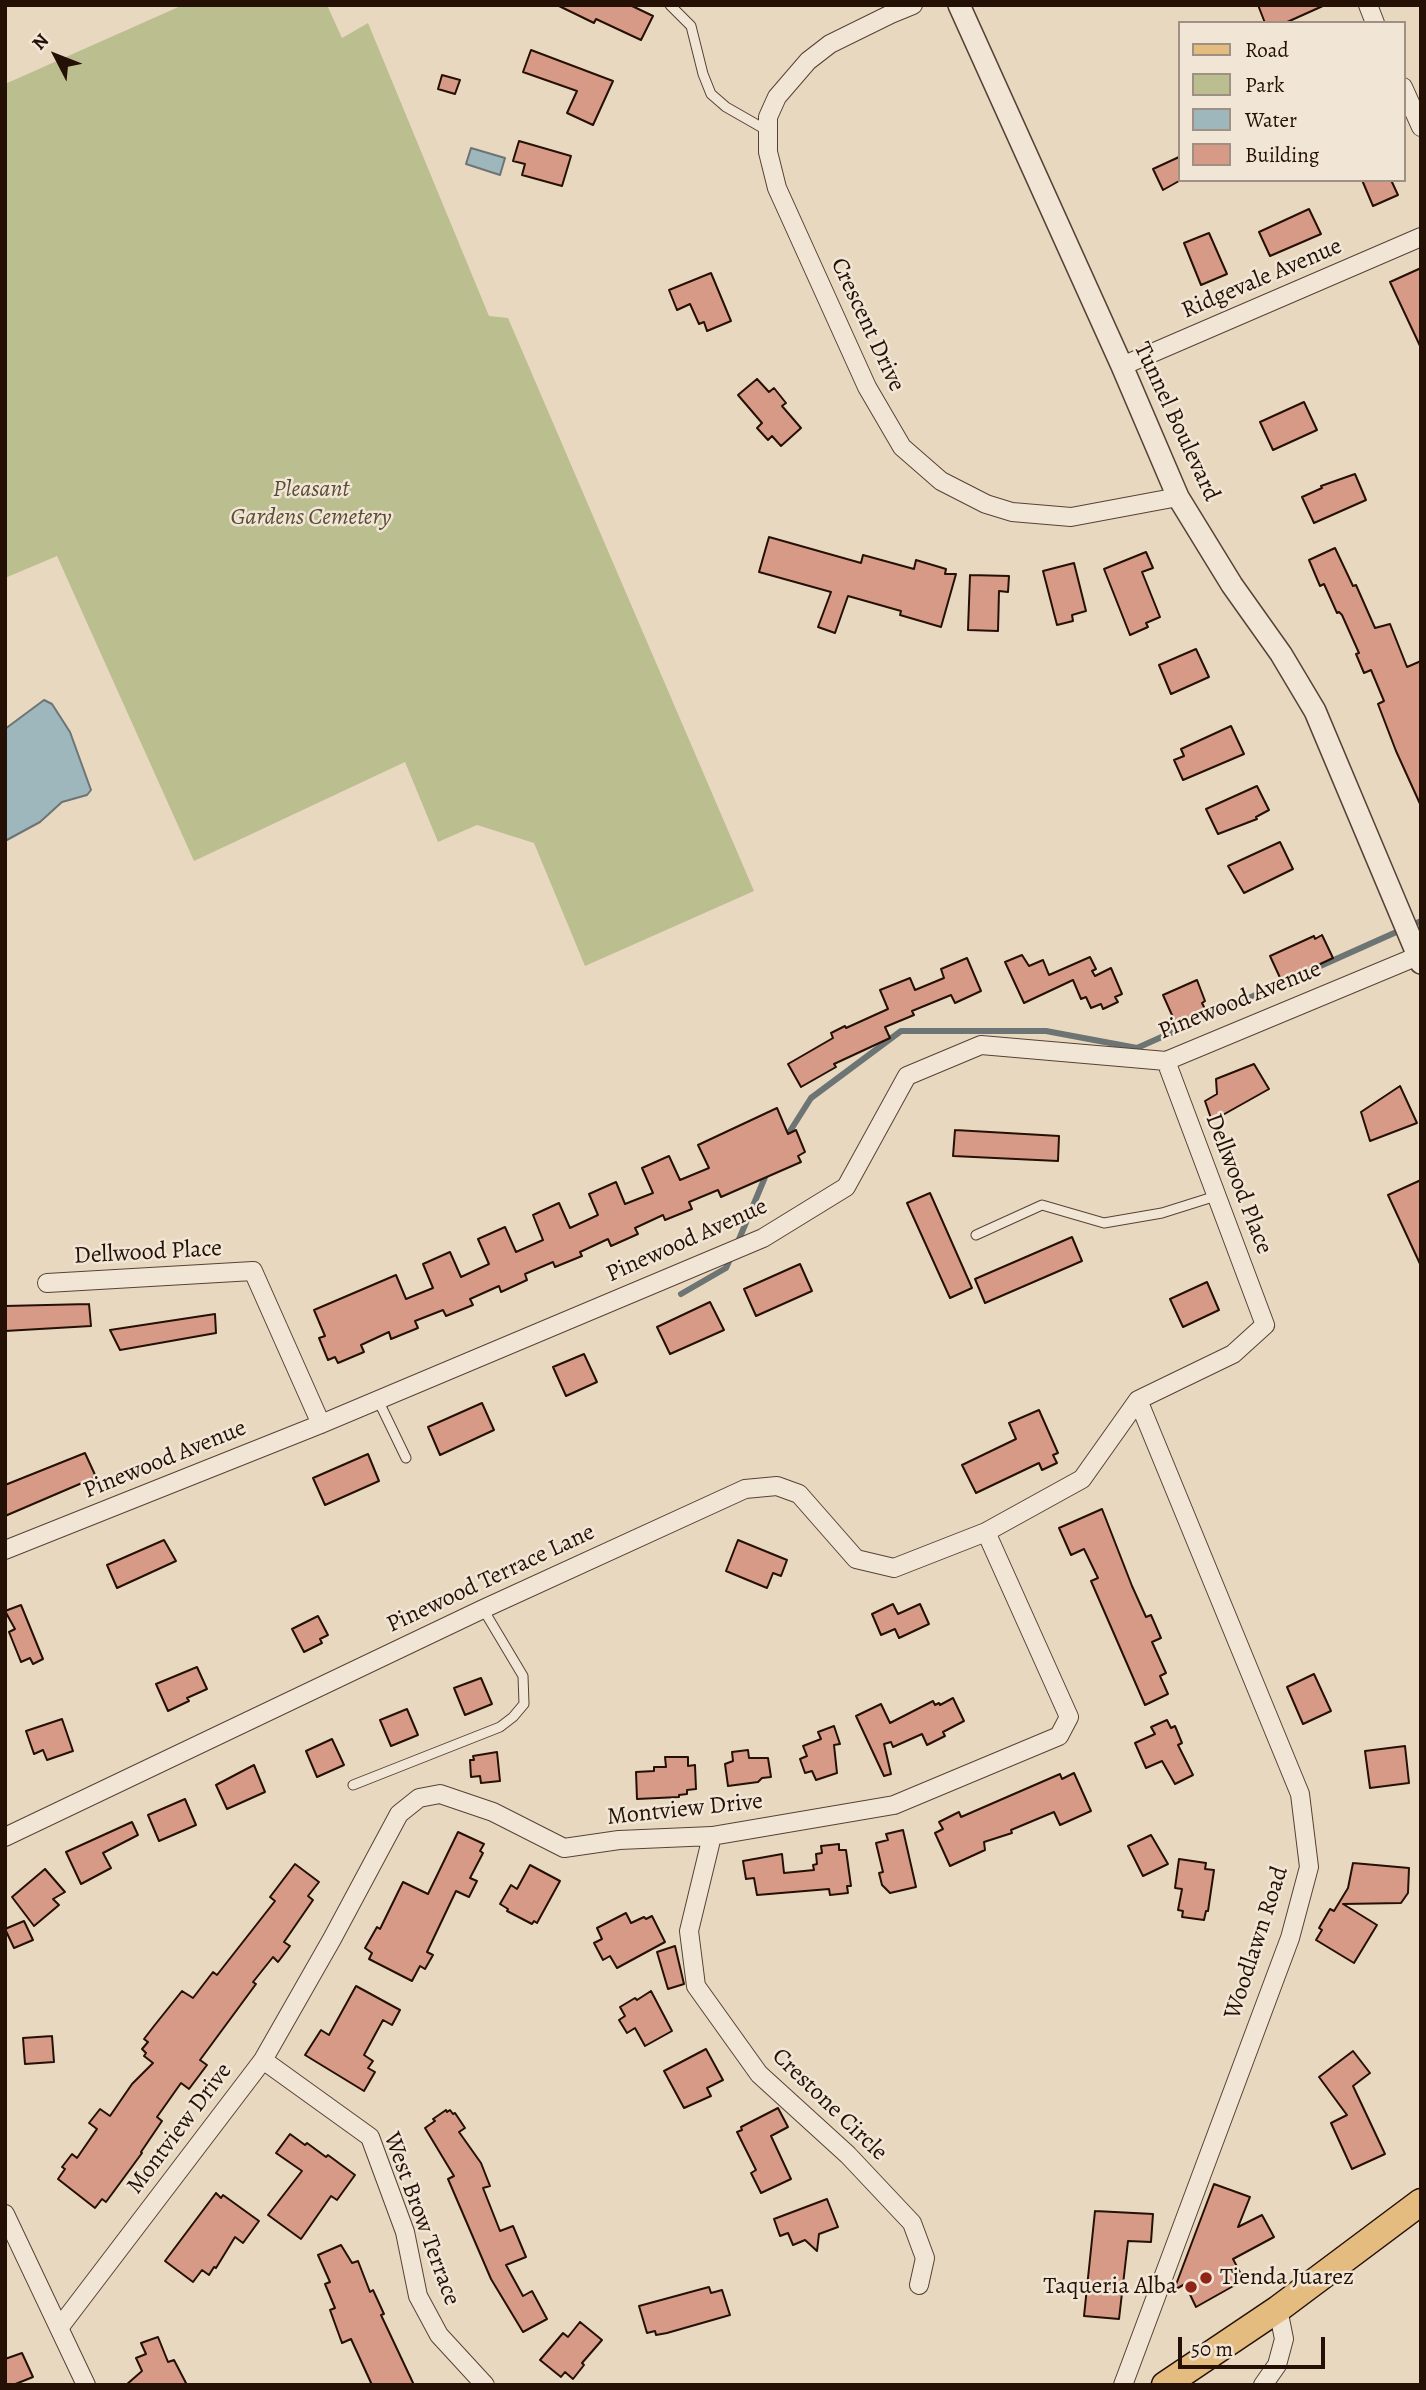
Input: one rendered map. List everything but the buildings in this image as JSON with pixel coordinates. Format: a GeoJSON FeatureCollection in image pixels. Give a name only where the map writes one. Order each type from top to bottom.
{"type":"FeatureCollection","features":[{"type":"Feature","properties":{"kind":"main road"},"geometry":{"type":"LineString","coordinates":[[1165,2385],[1278,2309],[1421,2202]]}},
{"type":"Feature","properties":{"kind":"street","name":"Crescent Drive"},"geometry":{"type":"LineString","coordinates":[[913,5],[830,44],[808,61],[777,97],[768,117],[768,152],[777,188],[867,387],[902,447],[921,465],[961,492],[986,504],[1012,512],[1071,516],[1178,497]]}},
{"type":"Feature","properties":{"kind":"street","name":"Tunnel Boulevard"},"geometry":{"type":"LineString","coordinates":[[959,5],[1122,366],[1178,497],[1315,711],[1419,959]]}},
{"type":"Feature","properties":{"kind":"street"},"geometry":{"type":"LineString","coordinates":[[1405,91],[1421,127]]}},
{"type":"Feature","properties":{"kind":"street","name":"Ridgevale Avenue"},"geometry":{"type":"LineString","coordinates":[[1122,366],[1421,237]]}},
{"type":"Feature","properties":{"kind":"street","name":"Pinewood Avenue"},"geometry":{"type":"LineString","coordinates":[[5,1550],[321,1424],[763,1238],[846,1187],[907,1076],[981,1045],[1166,1061],[1419,959]]}},
{"type":"Feature","properties":{"kind":"street","name":"Dellwood Place"},"geometry":{"type":"LineString","coordinates":[[1138,1400],[1233,1354],[1265,1325],[1166,1061]]}},
{"type":"Feature","properties":{"kind":"street","name":"Dellwood Place"},"geometry":{"type":"LineString","coordinates":[[47,1283],[253,1271],[321,1424]]}},
{"type":"Feature","properties":{"kind":"street"},"geometry":{"type":"LineString","coordinates":[[986,1532],[1082,1479],[1138,1400]]}},
{"type":"Feature","properties":{"kind":"street","name":"Woodlawn Road"},"geometry":{"type":"LineString","coordinates":[[1123,2385],[1290,1938],[1309,1867],[1300,1794],[1138,1400]]}},
{"type":"Feature","properties":{"kind":"street","name":"Pinewood Terrace Lane"},"geometry":{"type":"LineString","coordinates":[[5,1837],[483,1609],[745,1489],[777,1486],[799,1494],[856,1559],[894,1569],[986,1532]]}},
{"type":"Feature","properties":{"kind":"street","name":"Montview Drive"},"geometry":{"type":"LineString","coordinates":[[59,2328],[263,2060],[399,1814],[419,1798],[440,1794],[492,1812],[564,1848],[620,1840],[712,1836],[894,1805],[1059,1736],[1069,1717],[986,1532]]}},
{"type":"Feature","properties":{"kind":"street","name":"Crestone Circle"},"geometry":{"type":"LineString","coordinates":[[712,1836],[689,1931],[696,1986],[759,2074],[848,2155],[912,2223],[925,2258],[919,2285]]}},
{"type":"Feature","properties":{"kind":"street","name":"West Brow Terrace"},"geometry":{"type":"LineString","coordinates":[[263,2060],[370,2137],[405,2232],[418,2296],[439,2335],[485,2385]]}},
{"type":"Feature","properties":{"kind":"street"},"geometry":{"type":"LineString","coordinates":[[5,2214],[86,2385]]}},
{"type":"Feature","properties":{"kind":"street"},"geometry":{"type":"LineString","coordinates":[[1264,2385],[1277,2365],[1284,2339],[1278,2309]]}},
{"type":"Feature","properties":{"kind":"lane"},"geometry":{"type":"LineString","coordinates":[[670,5],[691,26],[702,74],[711,94],[726,107],[768,131]]}},
{"type":"Feature","properties":{"kind":"lane"},"geometry":{"type":"LineString","coordinates":[[976,1235],[1042,1205],[1104,1223],[1162,1213],[1216,1196]]}},
{"type":"Feature","properties":{"kind":"lane"},"geometry":{"type":"LineString","coordinates":[[378,1400],[406,1458]]}},
{"type":"Feature","properties":{"kind":"lane"},"geometry":{"type":"LineString","coordinates":[[353,1785],[500,1727],[524,1704],[523,1676],[483,1609]]}},
{"type":"Feature","properties":{"kind":"green space","name":"Pleasant Gardens Cemetery"},"geometry":{"type":"Polygon","coordinates":[[[183,5],[327,5],[342,38],[368,23],[489,316],[508,318],[754,891],[585,966],[534,843],[477,825],[438,842],[405,762],[194,861],[57,556],[5,578],[5,84],[183,5]]]}},
{"type":"Feature","properties":{"kind":"water"},"geometry":{"type":"Polygon","coordinates":[[[471,148],[505,158],[500,175],[466,164],[471,148]]]}},
{"type":"Feature","properties":{"kind":"water"},"geometry":{"type":"Polygon","coordinates":[[[44,700],[52,704],[70,732],[91,790],[87,795],[62,802],[40,822],[5,841],[5,729],[44,700]]]}},
{"type":"Feature","properties":{"kind":"waterway"},"geometry":{"type":"LineString","coordinates":[[785,1139],[811,1098],[901,1031],[1046,1031],[1137,1048],[1421,921]]}},
{"type":"Feature","properties":{"kind":"waterway"},"geometry":{"type":"LineString","coordinates":[[737,1244],[768,1170]]}},
{"type":"Feature","properties":{"kind":"waterway"},"geometry":{"type":"LineString","coordinates":[[681,1294],[726,1268],[731,1257]]}},
{"type":"Feature","properties":{"kind":"place","name":"Tienda Juarez"},"geometry":{"type":"Point","coordinates":[1206,2278]}},
{"type":"Feature","properties":{"kind":"place","name":"Taqueria Alba"},"geometry":{"type":"Point","coordinates":[1191,2287]}}]}
